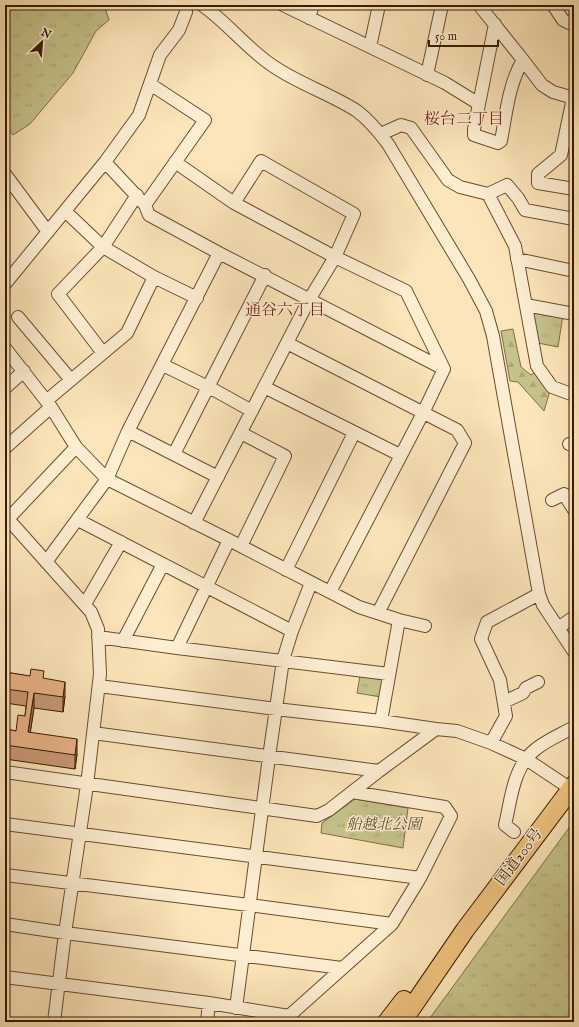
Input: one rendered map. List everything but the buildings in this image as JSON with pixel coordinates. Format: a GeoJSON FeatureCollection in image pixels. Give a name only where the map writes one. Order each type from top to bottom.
{"type":"FeatureCollection","features":[{"type":"Feature","properties":{"kind":"highway","name":"国道200号"},"geometry":{"type":"LineString","coordinates":[[402,1022],[416,1004],[465,930],[572,787]]}},
{"type":"Feature","properties":{"kind":"highway","name":"国道200号"},"geometry":{"type":"LineString","coordinates":[[387,1022],[412,990],[465,930]]}},
{"type":"Feature","properties":{"kind":"street"},"geometry":{"type":"LineString","coordinates":[[7,278],[48,232],[105,162],[139,115],[160,55],[179,30],[186,12],[185,5]]}},
{"type":"Feature","properties":{"kind":"street"},"geometry":{"type":"LineString","coordinates":[[202,5],[216,9],[252,50],[274,67],[357,111],[372,124],[388,144],[465,272],[486,311],[493,336],[539,594],[543,605],[574,652]]}},
{"type":"Feature","properties":{"kind":"street"},"geometry":{"type":"LineString","coordinates":[[283,5],[446,83],[479,104]]}},
{"type":"Feature","properties":{"kind":"street"},"geometry":{"type":"LineString","coordinates":[[309,18],[313,5]]}},
{"type":"Feature","properties":{"kind":"street"},"geometry":{"type":"LineString","coordinates":[[370,47],[380,5]]}},
{"type":"Feature","properties":{"kind":"street"},"geometry":{"type":"LineString","coordinates":[[427,75],[442,5]]}},
{"type":"Feature","properties":{"kind":"street"},"geometry":{"type":"LineString","coordinates":[[478,5],[495,24],[542,85],[553,92],[573,98],[569,141],[561,155],[538,174],[538,183],[574,189]]}},
{"type":"Feature","properties":{"kind":"street"},"geometry":{"type":"LineString","coordinates":[[553,5],[563,20],[569,23],[574,21]]}},
{"type":"Feature","properties":{"kind":"street"},"geometry":{"type":"LineString","coordinates":[[495,24],[474,135],[498,143],[501,141],[511,90],[519,66],[523,60]]}},
{"type":"Feature","properties":{"kind":"street"},"geometry":{"type":"LineString","coordinates":[[146,205],[205,120],[150,84]]}},
{"type":"Feature","properties":{"kind":"street"},"geometry":{"type":"LineString","coordinates":[[381,134],[401,125],[411,128],[448,180],[460,187],[488,194],[507,185],[518,198],[525,210],[574,219]]}},
{"type":"Feature","properties":{"kind":"street"},"geometry":{"type":"LineString","coordinates":[[194,523],[309,300],[335,257],[354,214],[262,161],[234,203]]}},
{"type":"Feature","properties":{"kind":"street"},"geometry":{"type":"LineString","coordinates":[[105,162],[146,205],[149,216],[444,369]]}},
{"type":"Feature","properties":{"kind":"street"},"geometry":{"type":"LineString","coordinates":[[175,162],[234,203],[335,257],[406,291],[444,369]]}},
{"type":"Feature","properties":{"kind":"street"},"geometry":{"type":"LineString","coordinates":[[5,174],[48,232]]}},
{"type":"Feature","properties":{"kind":"street"},"geometry":{"type":"LineString","coordinates":[[488,194],[515,246],[537,366],[552,386],[574,395]]}},
{"type":"Feature","properties":{"kind":"street"},"geometry":{"type":"LineString","coordinates":[[103,353],[58,294],[103,246],[137,195]]}},
{"type":"Feature","properties":{"kind":"street"},"geometry":{"type":"LineString","coordinates":[[65,211],[103,246],[154,277],[197,298]]}},
{"type":"Feature","properties":{"kind":"street"},"geometry":{"type":"LineString","coordinates":[[46,562],[107,480],[128,431],[219,253]]}},
{"type":"Feature","properties":{"kind":"street"},"geometry":{"type":"LineString","coordinates":[[517,259],[574,271]]}},
{"type":"Feature","properties":{"kind":"street"},"geometry":{"type":"LineString","coordinates":[[174,454],[265,275]]}},
{"type":"Feature","properties":{"kind":"street"},"geometry":{"type":"LineString","coordinates":[[5,448],[71,380],[127,333],[154,277]]}},
{"type":"Feature","properties":{"kind":"street"},"geometry":{"type":"LineString","coordinates":[[526,305],[574,314]]}},
{"type":"Feature","properties":{"kind":"street"},"geometry":{"type":"LineString","coordinates":[[18,316],[71,380]]}},
{"type":"Feature","properties":{"kind":"street"},"geometry":{"type":"LineString","coordinates":[[287,344],[457,430],[465,443],[378,613]]}},
{"type":"Feature","properties":{"kind":"street"},"geometry":{"type":"LineString","coordinates":[[5,348],[49,404],[76,447],[107,480],[241,546],[359,607],[399,620],[425,626]]}},
{"type":"Feature","properties":{"kind":"street"},"geometry":{"type":"LineString","coordinates":[[163,365],[252,411]]}},
{"type":"Feature","properties":{"kind":"street"},"geometry":{"type":"LineString","coordinates":[[330,592],[423,413],[444,369]]}},
{"type":"Feature","properties":{"kind":"street"},"geometry":{"type":"LineString","coordinates":[[5,388],[24,371]]}},
{"type":"Feature","properties":{"kind":"street"},"geometry":{"type":"LineString","coordinates":[[264,387],[400,455]]}},
{"type":"Feature","properties":{"kind":"street"},"geometry":{"type":"LineString","coordinates":[[128,431],[218,477]]}},
{"type":"Feature","properties":{"kind":"street"},"geometry":{"type":"LineString","coordinates":[[241,433],[285,456],[241,546]]}},
{"type":"Feature","properties":{"kind":"street"},"geometry":{"type":"LineString","coordinates":[[286,570],[354,433]]}},
{"type":"Feature","properties":{"kind":"street"},"geometry":{"type":"LineString","coordinates":[[54,1022],[79,833],[87,785],[99,686],[100,674],[98,629],[91,612],[85,604],[7,517],[76,447]]}},
{"type":"Feature","properties":{"kind":"street"},"geometry":{"type":"LineString","coordinates":[[552,500],[564,494],[574,510]]}},
{"type":"Feature","properties":{"kind":"street"},"geometry":{"type":"LineString","coordinates":[[78,520],[292,631]]}},
{"type":"Feature","properties":{"kind":"street"},"geometry":{"type":"LineString","coordinates":[[176,648],[229,540]]}},
{"type":"Feature","properties":{"kind":"street"},"geometry":{"type":"LineString","coordinates":[[85,604],[121,542]]}},
{"type":"Feature","properties":{"kind":"street"},"geometry":{"type":"LineString","coordinates":[[123,641],[163,564]]}},
{"type":"Feature","properties":{"kind":"street"},"geometry":{"type":"LineString","coordinates":[[236,1008],[255,858],[263,808],[268,757],[284,660],[292,631],[311,583]]}},
{"type":"Feature","properties":{"kind":"street"},"geometry":{"type":"LineString","coordinates":[[491,743],[506,716],[500,680],[481,639],[487,622],[539,594]]}},
{"type":"Feature","properties":{"kind":"street"},"geometry":{"type":"LineString","coordinates":[[558,628],[574,617]]}},
{"type":"Feature","properties":{"kind":"street"},"geometry":{"type":"LineString","coordinates":[[381,720],[399,620]]}},
{"type":"Feature","properties":{"kind":"street"},"geometry":{"type":"LineString","coordinates":[[98,637],[389,674]]}},
{"type":"Feature","properties":{"kind":"street"},"geometry":{"type":"LineString","coordinates":[[504,702],[523,693],[526,688],[538,682]]}},
{"type":"Feature","properties":{"kind":"street"},"geometry":{"type":"LineString","coordinates":[[99,686],[276,709],[381,720],[457,731],[491,743],[526,759],[572,787]]}},
{"type":"Feature","properties":{"kind":"street"},"geometry":{"type":"LineString","coordinates":[[514,832],[505,825],[517,774],[526,759],[536,749],[574,727]]}},
{"type":"Feature","properties":{"kind":"street"},"geometry":{"type":"LineString","coordinates":[[5,772],[87,785],[316,816],[329,810],[436,729]]}},
{"type":"Feature","properties":{"kind":"street"},"geometry":{"type":"LineString","coordinates":[[93,733],[379,771]]}},
{"type":"Feature","properties":{"kind":"street"},"geometry":{"type":"LineString","coordinates":[[5,977],[209,1003],[288,1016],[392,924],[420,878],[451,816],[445,807],[352,792]]}},
{"type":"Feature","properties":{"kind":"street"},"geometry":{"type":"LineString","coordinates":[[5,824],[255,858],[420,878]]}},
{"type":"Feature","properties":{"kind":"street"},"geometry":{"type":"LineString","coordinates":[[5,875],[392,924]]}},
{"type":"Feature","properties":{"kind":"street"},"geometry":{"type":"LineString","coordinates":[[5,924],[65,934],[342,968]]}},
{"type":"Feature","properties":{"kind":"street"},"geometry":{"type":"LineString","coordinates":[[207,1022],[209,1003]]}},
{"type":"Feature","properties":{"kind":"green space"},"geometry":{"type":"Polygon","coordinates":[[[5,5],[100,5],[105,8],[109,20],[96,31],[73,73],[30,124],[13,135],[5,125],[5,5]]]}},
{"type":"Feature","properties":{"kind":"green space"},"geometry":{"type":"Polygon","coordinates":[[[532,310],[563,315],[558,347],[538,343],[532,310]]]}},
{"type":"Feature","properties":{"kind":"green space"},"geometry":{"type":"Polygon","coordinates":[[[513,329],[521,367],[531,375],[535,372],[550,391],[544,411],[518,382],[510,381],[501,331],[513,329]]]}},
{"type":"Feature","properties":{"kind":"green space"},"geometry":{"type":"Polygon","coordinates":[[[360,676],[384,680],[381,697],[357,693],[360,676]]]}},
{"type":"Feature","properties":{"kind":"green space","name":"船越北公園"},"geometry":{"type":"Polygon","coordinates":[[[355,799],[408,808],[403,848],[321,833],[322,823],[355,799]]]}},
{"type":"Feature","properties":{"kind":"green space"},"geometry":{"type":"Polygon","coordinates":[[[574,821],[574,1022],[427,1022],[574,821]]]}},
{"type":"Feature","properties":{"kind":"district","name":"桜台二丁目"},"geometry":{"type":"Point","coordinates":[464,120]}},
{"type":"Feature","properties":{"kind":"district","name":"通谷六丁目"},"geometry":{"type":"Point","coordinates":[285,311]}}]}
